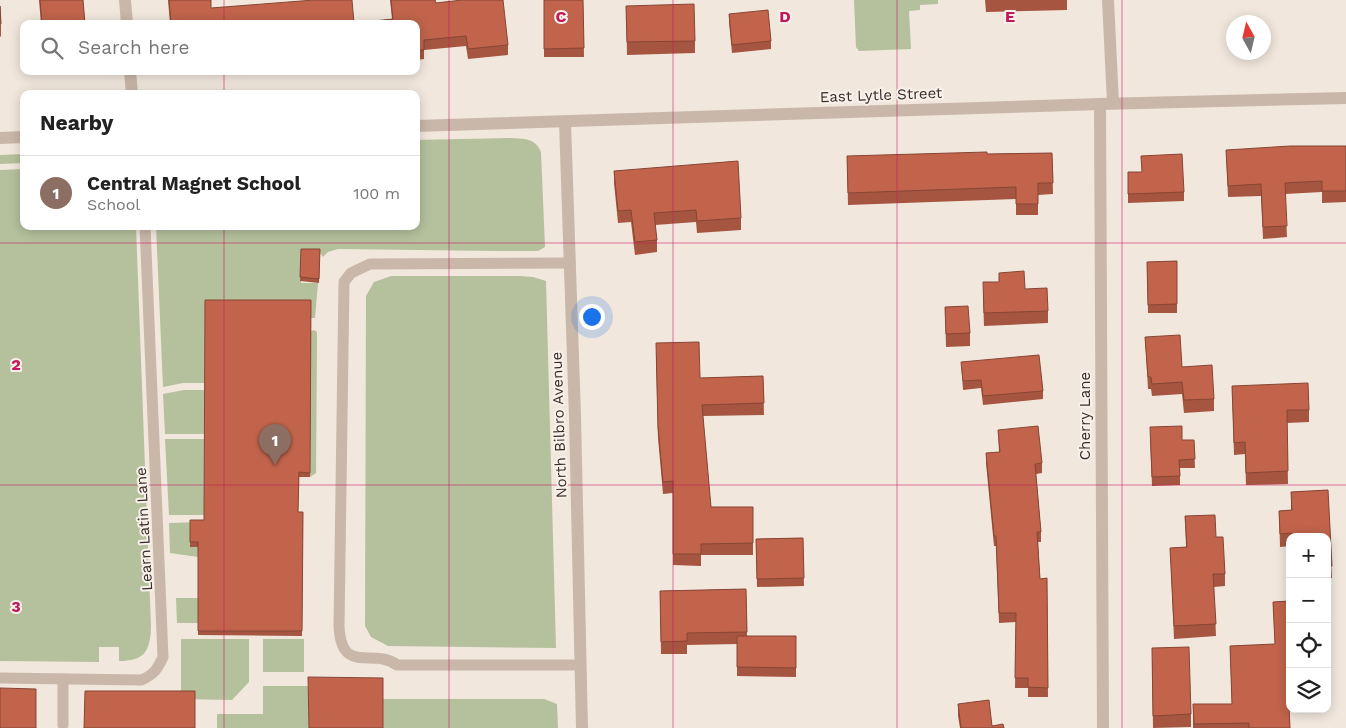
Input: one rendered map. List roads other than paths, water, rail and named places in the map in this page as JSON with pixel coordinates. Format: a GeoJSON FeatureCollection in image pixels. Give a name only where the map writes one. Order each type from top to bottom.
{"type":"FeatureCollection","features":[{"type":"Feature","properties":{"kind":"street"},"geometry":{"type":"LineString","coordinates":[[125,0],[127,20]]}},
{"type":"Feature","properties":{"kind":"street"},"geometry":{"type":"LineString","coordinates":[[1108,0],[1113,103]]}},
{"type":"Feature","properties":{"kind":"street"},"geometry":{"type":"LineString","coordinates":[[130,75],[132,90]]}},
{"type":"Feature","properties":{"kind":"street","name":"East Lytle Street"},"geometry":{"type":"LineString","coordinates":[[420,126],[1113,103],[1346,98]]}},
{"type":"Feature","properties":{"kind":"street","name":"Cherry Lane"},"geometry":{"type":"LineString","coordinates":[[1100,104],[1103,728]]}},
{"type":"Feature","properties":{"kind":"street","name":"North Bilbro Avenue"},"geometry":{"type":"LineString","coordinates":[[565,122],[582,728]]}},
{"type":"Feature","properties":{"kind":"street"},"geometry":{"type":"LineString","coordinates":[[0,138],[20,137]]}},
{"type":"Feature","properties":{"kind":"lane","name":"Learn Latin Lane"},"geometry":{"type":"LineString","coordinates":[[0,678],[141,680],[151,676],[157,670],[163,657],[145,230]]}},
{"type":"Feature","properties":{"kind":"lane"},"geometry":{"type":"LineString","coordinates":[[570,263],[370,264],[351,272],[344,282],[339,627],[342,647],[348,655],[365,659],[390,659],[398,665],[580,665]]}},
{"type":"Feature","properties":{"kind":"lane"},"geometry":{"type":"LineString","coordinates":[[63,679],[63,725]]}},
{"type":"Feature","properties":{"kind":"place","name":"Central Magnet School"},"geometry":{"type":"Point","coordinates":[275,465]}}]}
